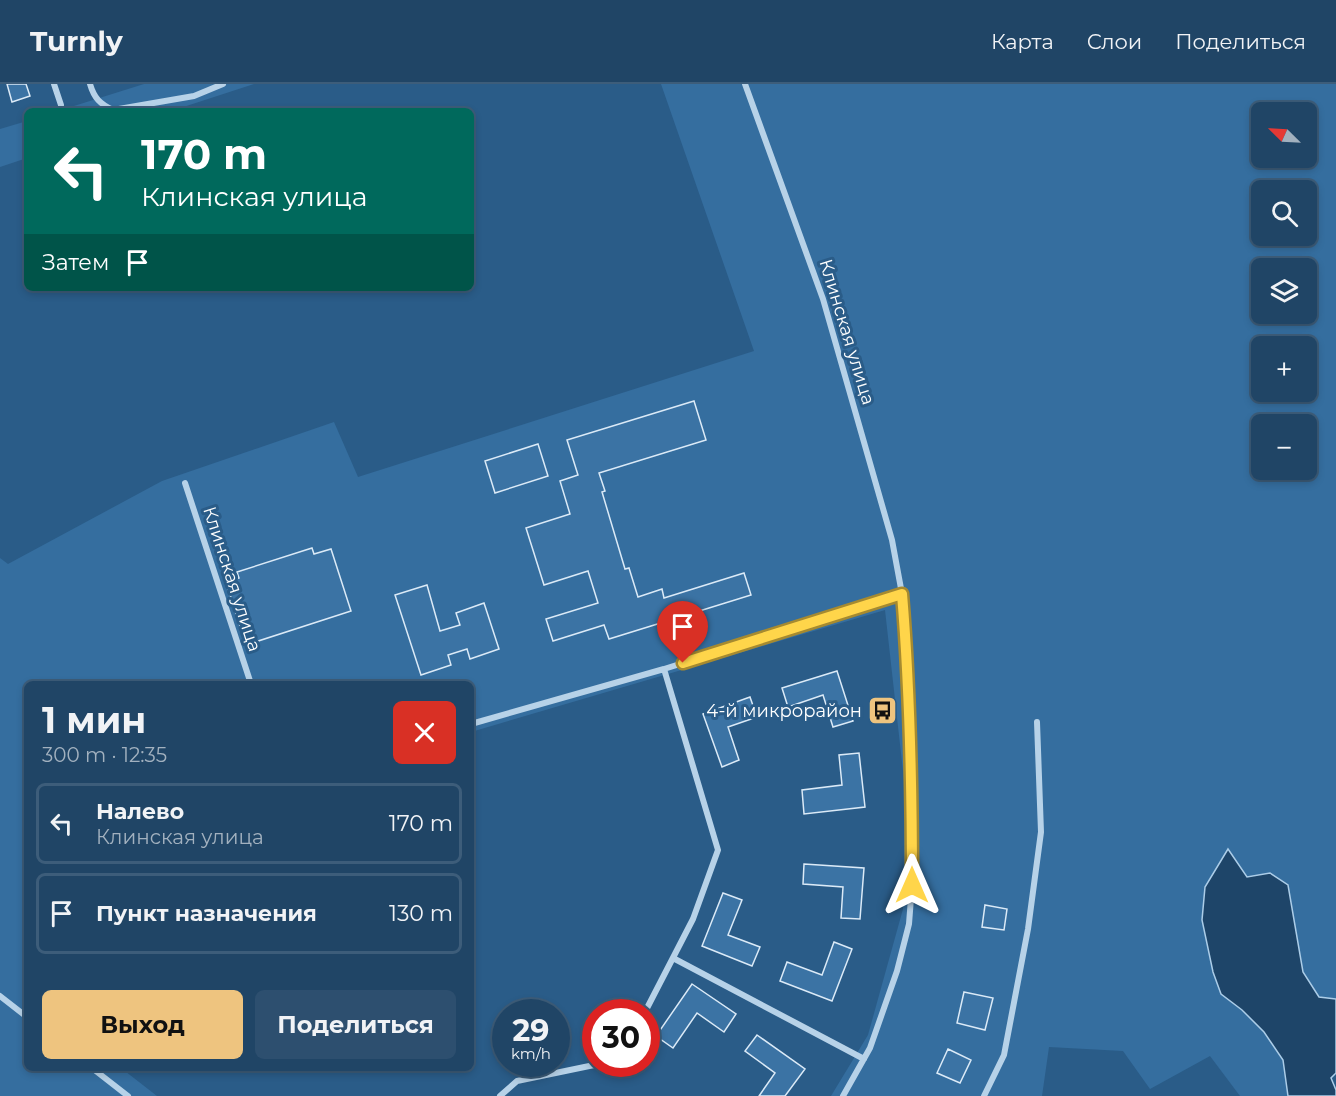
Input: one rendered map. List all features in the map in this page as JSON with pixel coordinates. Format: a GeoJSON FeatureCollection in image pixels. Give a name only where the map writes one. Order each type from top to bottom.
{"type":"FeatureCollection","features":[{"type":"Feature","properties":{"kind":"street"},"geometry":{"type":"LineString","coordinates":[[54,84],[61,105]]}},
{"type":"Feature","properties":{"kind":"street"},"geometry":{"type":"LineString","coordinates":[[90,84],[100,105],[108,108]]}},
{"type":"Feature","properties":{"kind":"street"},"geometry":{"type":"LineString","coordinates":[[125,108],[194,96],[223,84]]}},
{"type":"Feature","properties":{"kind":"street","name":"Клинская улица"},"geometry":{"type":"LineString","coordinates":[[745,84],[823,299],[892,540],[902,594],[907,643],[912,817],[912,885],[909,924],[897,971],[864,1059],[843,1096]]}},
{"type":"Feature","properties":{"kind":"street","name":"Клинская улица"},"geometry":{"type":"LineString","coordinates":[[185,483],[250,681]]}},
{"type":"Feature","properties":{"kind":"street"},"geometry":{"type":"LineString","coordinates":[[474,723],[664,669],[902,594]]}},
{"type":"Feature","properties":{"kind":"street"},"geometry":{"type":"LineString","coordinates":[[652,999],[693,919],[718,850],[664,669]]}},
{"type":"Feature","properties":{"kind":"street"},"geometry":{"type":"LineString","coordinates":[[984,1096],[1004,1055],[1028,929],[1041,832],[1037,722]]}},
{"type":"Feature","properties":{"kind":"street"},"geometry":{"type":"LineString","coordinates":[[673,958],[864,1059]]}},
{"type":"Feature","properties":{"kind":"street"},"geometry":{"type":"LineString","coordinates":[[0,996],[24,1015]]}},
{"type":"Feature","properties":{"kind":"street"},"geometry":{"type":"LineString","coordinates":[[500,1096],[517,1081],[582,1068]]}},
{"type":"Feature","properties":{"kind":"street"},"geometry":{"type":"LineString","coordinates":[[96,1071],[129,1096]]}},
{"type":"Feature","properties":{"kind":"shaded area"},"geometry":{"type":"Polygon","coordinates":[[[144,84],[254,84],[180,108],[68,108],[144,84]]]}},
{"type":"Feature","properties":{"kind":"shaded area"},"geometry":{"type":"Polygon","coordinates":[[[661,84],[1336,84],[1336,999],[1319,997],[1303,972],[1288,885],[1270,873],[1247,878],[1238,865],[1209,947],[1213,972],[1221,994],[1265,1032],[1284,1060],[1288,1096],[1240,1096],[1210,1056],[1150,1089],[1123,1051],[1049,1047],[1042,1096],[831,1096],[868,1035],[903,909],[905,789],[885,610],[474,731],[474,681],[24,681],[24,1071],[125,1071],[157,1096],[0,1096],[0,558],[8,564],[162,481],[334,422],[358,477],[754,351],[661,84]]]}},
{"type":"Feature","properties":{"kind":"shaded area"},"geometry":{"type":"Polygon","coordinates":[[[24,122],[24,159],[0,167],[0,129],[24,122]]]}},
{"type":"Feature","properties":{"kind":"shaded area"},"geometry":{"type":"Polygon","coordinates":[[[1228,849],[1247,877],[1270,873],[1288,885],[1303,972],[1319,997],[1336,999],[1336,1073],[1331,1078],[1336,1096],[1288,1096],[1283,1060],[1264,1032],[1242,1010],[1221,994],[1213,972],[1202,920],[1205,887],[1228,849]]]}},
{"type":"Feature","properties":{"kind":"building"},"geometry":{"type":"Polygon","coordinates":[[[7,84],[26,84],[30,96],[12,102],[7,84]]]}},
{"type":"Feature","properties":{"kind":"building"},"geometry":{"type":"Polygon","coordinates":[[[694,401],[706,440],[599,473],[605,491],[602,492],[625,569],[629,568],[638,597],[662,589],[664,598],[744,573],[751,595],[609,639],[604,625],[553,641],[546,619],[598,603],[588,571],[544,585],[526,528],[570,514],[560,481],[578,475],[567,440],[694,401]]]}},
{"type":"Feature","properties":{"kind":"building"},"geometry":{"type":"Polygon","coordinates":[[[538,444],[548,476],[495,493],[485,461],[538,444]]]}},
{"type":"Feature","properties":{"kind":"building"},"geometry":{"type":"Polygon","coordinates":[[[312,548],[314,554],[331,549],[351,611],[246,645],[226,582],[239,578],[237,572],[312,548]]]}},
{"type":"Feature","properties":{"kind":"building"},"geometry":{"type":"Polygon","coordinates":[[[427,585],[440,631],[460,625],[456,613],[484,603],[499,649],[470,659],[467,649],[448,655],[451,665],[421,675],[395,595],[427,585]]]}},
{"type":"Feature","properties":{"kind":"building"},"geometry":{"type":"Polygon","coordinates":[[[837,671],[853,721],[833,727],[823,695],[788,707],[782,688],[837,671]]]}},
{"type":"Feature","properties":{"kind":"building"},"geometry":{"type":"Polygon","coordinates":[[[750,697],[757,717],[728,727],[739,760],[722,767],[703,714],[750,697]]]}},
{"type":"Feature","properties":{"kind":"building"},"geometry":{"type":"Polygon","coordinates":[[[859,753],[865,807],[804,814],[802,790],[842,785],[839,755],[859,753]]]}},
{"type":"Feature","properties":{"kind":"building"},"geometry":{"type":"Polygon","coordinates":[[[804,864],[864,868],[860,919],[841,918],[843,887],[803,884],[804,864]]]}},
{"type":"Feature","properties":{"kind":"building"},"geometry":{"type":"Polygon","coordinates":[[[723,893],[742,900],[728,935],[760,947],[752,966],[702,946],[723,893]]]}},
{"type":"Feature","properties":{"kind":"building"},"geometry":{"type":"Polygon","coordinates":[[[985,905],[1007,909],[1004,930],[982,927],[985,905]]]}},
{"type":"Feature","properties":{"kind":"building"},"geometry":{"type":"Polygon","coordinates":[[[834,942],[852,949],[832,1001],[780,981],[787,962],[822,975],[834,942]]]}},
{"type":"Feature","properties":{"kind":"building"},"geometry":{"type":"Polygon","coordinates":[[[692,984],[736,1014],[724,1032],[697,1013],[673,1048],[660,1039],[660,1030],[692,984]]]}},
{"type":"Feature","properties":{"kind":"building"},"geometry":{"type":"Polygon","coordinates":[[[964,992],[993,998],[985,1030],[957,1023],[964,992]]]}},
{"type":"Feature","properties":{"kind":"building"},"geometry":{"type":"Polygon","coordinates":[[[757,1035],[805,1069],[785,1096],[759,1096],[775,1073],[745,1051],[757,1035]]]}},
{"type":"Feature","properties":{"kind":"building"},"geometry":{"type":"Polygon","coordinates":[[[948,1049],[971,1060],[960,1083],[937,1073],[948,1049]]]}},
{"type":"Feature","properties":{"kind":"place","name":"4-й микрорайон"},"geometry":{"type":"Point","coordinates":[883,711]}},
{"type":"Feature","properties":{"kind":"route"},"geometry":{"type":"LineString","coordinates":[[683,663],[902,594],[907,643],[912,885]]}}]}
